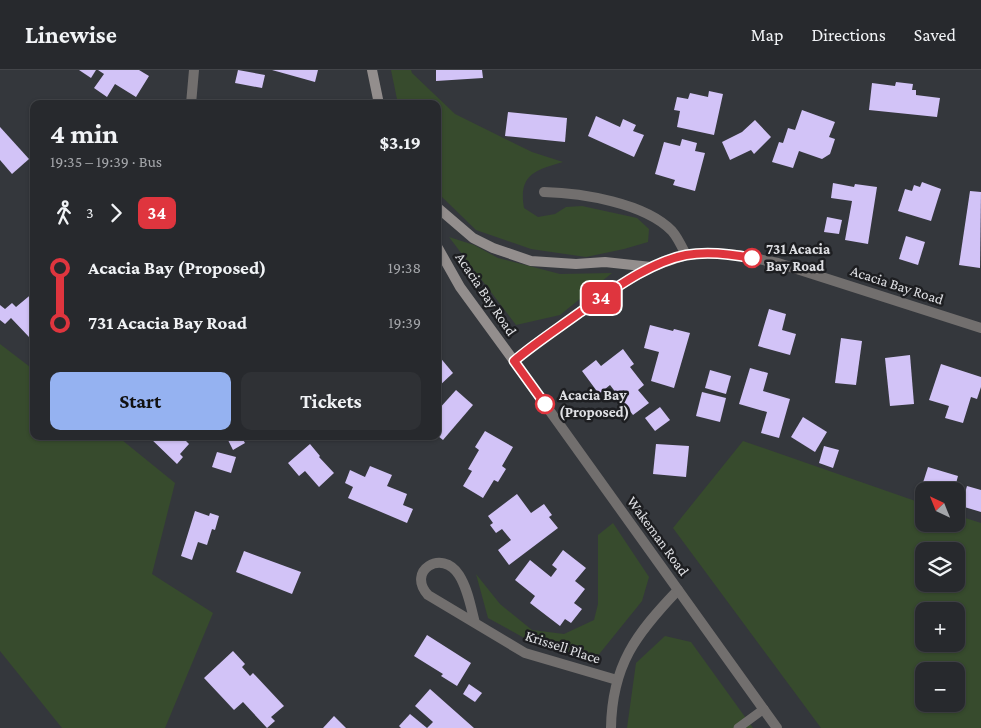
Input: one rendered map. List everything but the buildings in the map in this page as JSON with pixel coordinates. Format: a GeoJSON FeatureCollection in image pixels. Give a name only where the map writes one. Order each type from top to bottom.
{"type":"FeatureCollection","features":[{"type":"Feature","properties":{"kind":"street"},"geometry":{"type":"LineString","coordinates":[[191,100],[194,70]]}},
{"type":"Feature","properties":{"kind":"street"},"geometry":{"type":"LineString","coordinates":[[372,70],[378,100]]}},
{"type":"Feature","properties":{"kind":"street"},"geometry":{"type":"LineString","coordinates":[[544,192],[588,196],[632,208],[654,217],[674,233],[686,255]]}},
{"type":"Feature","properties":{"kind":"street"},"geometry":{"type":"LineString","coordinates":[[441,211],[472,238],[493,248],[531,261],[576,264],[605,262],[651,267]]}},
{"type":"Feature","properties":{"kind":"street","name":"Acacia Bay Road"},"geometry":{"type":"LineString","coordinates":[[441,253],[460,287],[514,361],[615,288],[651,267],[686,255],[714,253],[778,263],[981,328]]}},
{"type":"Feature","properties":{"kind":"street","name":"Wakeman Road"},"geometry":{"type":"LineString","coordinates":[[514,361],[777,728]]}},
{"type":"Feature","properties":{"kind":"street","name":"Krissell Place"},"geometry":{"type":"LineString","coordinates":[[475,623],[458,573],[443,562],[434,562],[428,566],[422,573],[420,580],[422,588],[428,595],[525,653],[617,680]]}},
{"type":"Feature","properties":{"kind":"street"},"geometry":{"type":"LineString","coordinates":[[611,728],[612,706],[617,680],[626,656],[654,615],[678,590]]}},
{"type":"Feature","properties":{"kind":"lane"},"geometry":{"type":"LineString","coordinates":[[738,728],[764,709]]}},
{"type":"Feature","properties":{"kind":"green space"},"geometry":{"type":"Polygon","coordinates":[[[391,70],[411,70],[440,100],[397,100],[391,70]]]}},
{"type":"Feature","properties":{"kind":"green space"},"geometry":{"type":"Polygon","coordinates":[[[441,101],[455,114],[532,152],[563,162],[531,175],[524,188],[524,208],[538,217],[555,214],[566,207],[582,206],[637,218],[649,229],[648,242],[586,257],[531,249],[476,230],[442,197],[441,101]]]}},
{"type":"Feature","properties":{"kind":"green space"},"geometry":{"type":"Polygon","coordinates":[[[449,237],[474,245],[498,258],[560,274],[612,273],[560,315],[516,325],[449,237]]]}},
{"type":"Feature","properties":{"kind":"green space"},"geometry":{"type":"Polygon","coordinates":[[[0,344],[30,367],[30,440],[122,440],[175,483],[152,574],[213,613],[165,728],[62,728],[0,651],[0,344]]]}},
{"type":"Feature","properties":{"kind":"green space"},"geometry":{"type":"Polygon","coordinates":[[[743,441],[915,501],[915,532],[965,532],[965,518],[981,523],[981,728],[821,728],[673,528],[743,441]]]}},
{"type":"Feature","properties":{"kind":"green space"},"geometry":{"type":"Polygon","coordinates":[[[613,523],[649,577],[642,601],[596,658],[567,654],[528,640],[488,618],[476,574],[500,604],[532,630],[564,634],[594,620],[598,604],[598,535],[613,523]]]}},
{"type":"Feature","properties":{"kind":"green space"},"geometry":{"type":"Polygon","coordinates":[[[665,636],[691,642],[753,728],[627,728],[636,663],[665,636]]]}},
{"type":"Feature","properties":{"kind":"bus line","name":"34"},"geometry":{"type":"LineString","coordinates":[[545,404],[514,361],[531,347],[615,288],[651,267],[686,255],[714,253],[752,258]]}},
{"type":"Feature","properties":{"kind":"place","name":"731 Acacia Bay Road"},"geometry":{"type":"Point","coordinates":[752,258]}},
{"type":"Feature","properties":{"kind":"place","name":"Acacia Bay (Proposed)"},"geometry":{"type":"Point","coordinates":[545,404]}}]}
